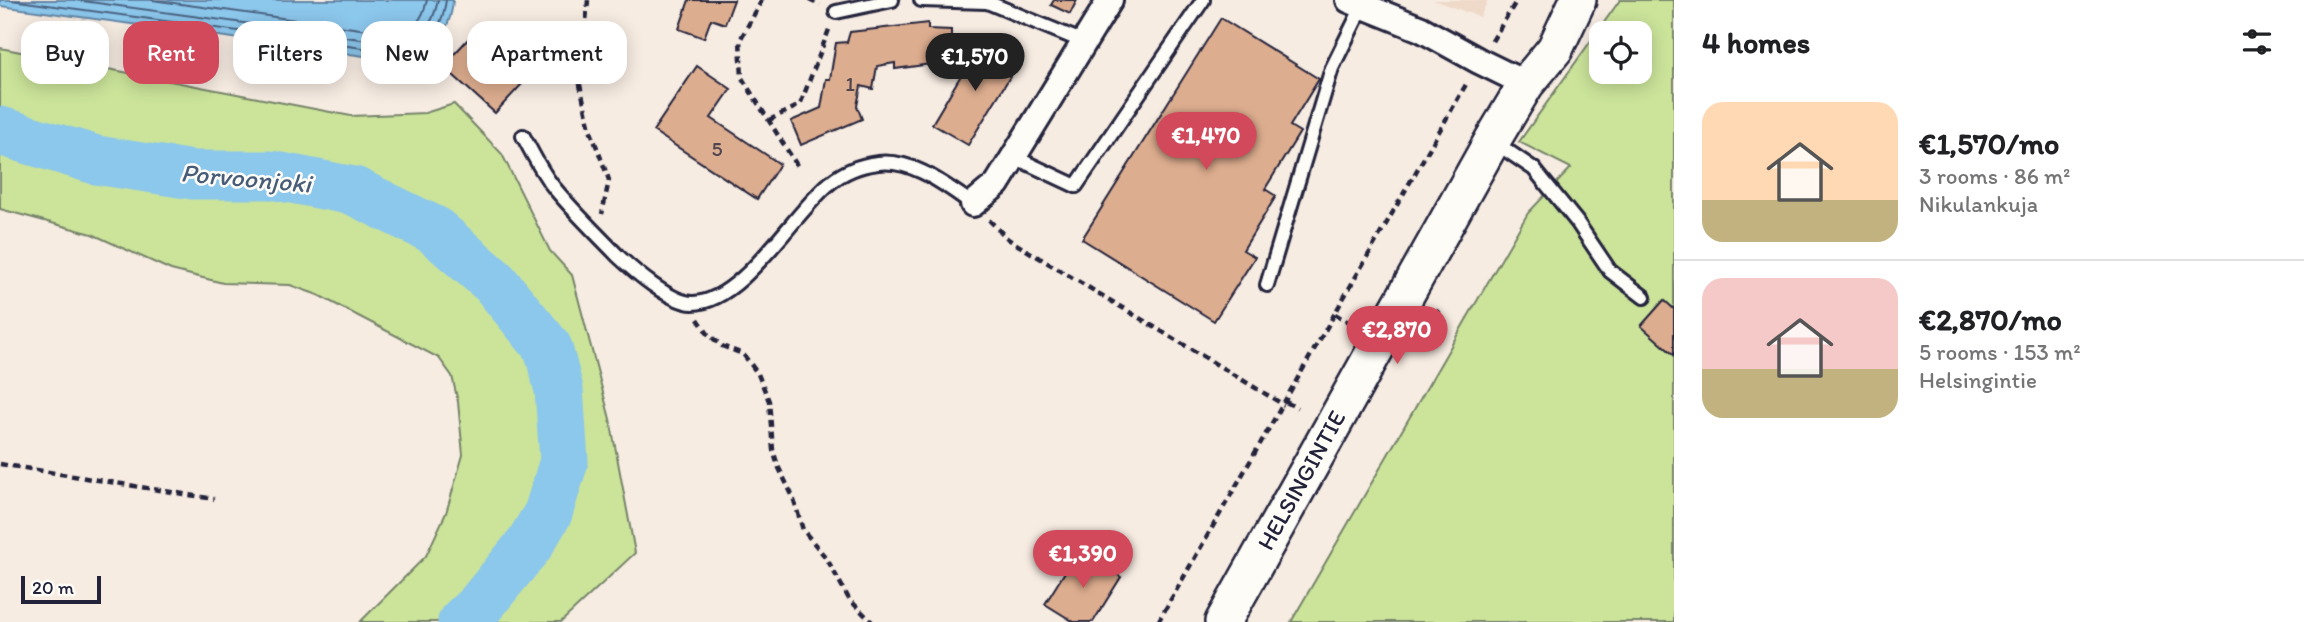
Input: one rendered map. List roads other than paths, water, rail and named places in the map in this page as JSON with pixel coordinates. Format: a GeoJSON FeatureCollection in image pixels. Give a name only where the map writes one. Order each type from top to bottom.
{"type":"FeatureCollection","features":[{"type":"Feature","properties":{"kind":"main road","name":"HELSINGINTIE"},"geometry":{"type":"LineString","coordinates":[[1526,83],[1537,40],[1554,0]]}},
{"type":"Feature","properties":{"kind":"main road","name":"HELSINGINTIE"},"geometry":{"type":"LineString","coordinates":[[1223,622],[1492,141],[1526,83],[1555,49],[1578,0]]}},
{"type":"Feature","properties":{"kind":"street"},"geometry":{"type":"LineString","coordinates":[[973,204],[997,184],[1110,0]]}},
{"type":"Feature","properties":{"kind":"street"},"geometry":{"type":"LineString","coordinates":[[1356,3],[1421,29],[1526,83]]}},
{"type":"Feature","properties":{"kind":"lane"},"geometry":{"type":"LineString","coordinates":[[836,12],[892,0]]}},
{"type":"Feature","properties":{"kind":"lane"},"geometry":{"type":"LineString","coordinates":[[921,0],[987,2],[1084,42]]}},
{"type":"Feature","properties":{"kind":"lane"},"geometry":{"type":"LineString","coordinates":[[1014,157],[1076,186],[1203,0]]}},
{"type":"Feature","properties":{"kind":"lane"},"geometry":{"type":"LineString","coordinates":[[1267,285],[1332,68],[1356,3]]}},
{"type":"Feature","properties":{"kind":"lane"},"geometry":{"type":"LineString","coordinates":[[523,136],[555,190],[631,268],[672,296],[690,303],[706,302],[727,290],[754,268],[830,182],[850,170],[880,162],[906,165],[931,176],[973,204]]}},
{"type":"Feature","properties":{"kind":"lane"},"geometry":{"type":"LineString","coordinates":[[1492,141],[1534,169],[1577,222],[1610,271],[1644,297]]}},
{"type":"Feature","properties":{"kind":"water"},"geometry":{"type":"Polygon","coordinates":[[[0,0],[453,0],[449,21],[361,21],[361,56],[347,54],[347,21],[233,21],[233,38],[219,36],[219,21],[123,23],[0,6],[0,0]]]}},
{"type":"Feature","properties":{"kind":"waterway","name":"Porvoonjoki"},"geometry":{"type":"LineString","coordinates":[[0,131],[96,160],[193,175],[271,175],[354,191],[434,230],[494,282],[548,348],[559,390],[564,461],[548,513],[529,545],[480,605],[462,622]]}}]}
